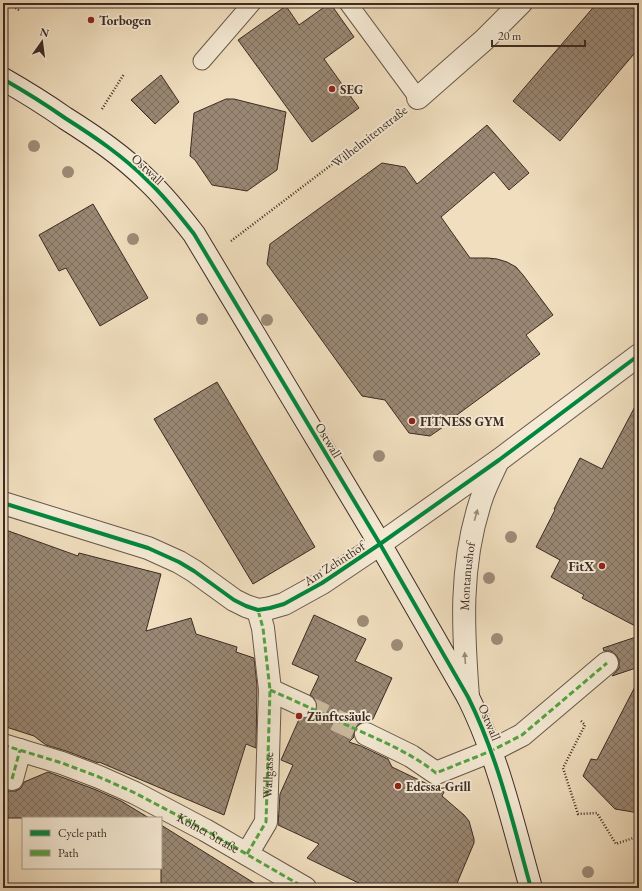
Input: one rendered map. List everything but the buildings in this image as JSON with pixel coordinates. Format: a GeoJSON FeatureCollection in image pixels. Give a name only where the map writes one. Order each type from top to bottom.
{"type":"FeatureCollection","features":[{"type":"Feature","properties":{"kind":"street","name":"Wilhelmitenstraße"},"geometry":{"type":"LineString","coordinates":[[418,98],[484,40],[521,3]]}},
{"type":"Feature","properties":{"kind":"street","name":"Ostwall"},"geometry":{"type":"LineString","coordinates":[[3,79],[100,140],[153,186],[176,211],[194,234],[380,544],[476,712],[501,782],[531,888]]}},
{"type":"Feature","properties":{"kind":"street","name":"Am Zehnthof"},"geometry":{"type":"LineString","coordinates":[[258,610],[277,606],[322,583],[499,460],[639,355]]}},
{"type":"Feature","properties":{"kind":"street","name":"Montanushof"},"geometry":{"type":"LineString","coordinates":[[468,697],[464,619],[464,593],[467,564],[471,537],[481,499],[499,460]]}},
{"type":"Feature","properties":{"kind":"street"},"geometry":{"type":"LineString","coordinates":[[3,503],[159,552],[194,571],[234,600],[258,610]]}},
{"type":"Feature","properties":{"kind":"street","name":"Wallgasse"},"geometry":{"type":"LineString","coordinates":[[247,854],[266,822],[270,690],[264,628],[258,610]]}},
{"type":"Feature","properties":{"kind":"street"},"geometry":{"type":"LineString","coordinates":[[366,734],[411,756],[436,773],[491,751],[522,735],[607,663]]}},
{"type":"Feature","properties":{"kind":"street"},"geometry":{"type":"LineString","coordinates":[[270,690],[305,706]]}},
{"type":"Feature","properties":{"kind":"street","name":"Kölner Straße"},"geometry":{"type":"LineString","coordinates":[[12,778],[11,748],[75,767],[151,800],[305,888]]}},
{"type":"Feature","properties":{"kind":"lane"},"geometry":{"type":"LineString","coordinates":[[202,61],[252,3]]}},
{"type":"Feature","properties":{"kind":"lane"},"geometry":{"type":"LineString","coordinates":[[348,3],[418,98]]}},
{"type":"Feature","properties":{"kind":"path"},"geometry":{"type":"LineString","coordinates":[[8,3],[20,11]]}},
{"type":"Feature","properties":{"kind":"path"},"geometry":{"type":"LineString","coordinates":[[88,132],[124,74]]}},
{"type":"Feature","properties":{"kind":"path"},"geometry":{"type":"LineString","coordinates":[[562,702],[571,713],[585,725],[563,768],[578,814],[597,813],[616,844],[639,836]]}},
{"type":"Feature","properties":{"kind":"tunnel"},"geometry":{"type":"LineString","coordinates":[[305,706],[366,734]]}},
{"type":"Feature","properties":{"kind":"marked path"},"geometry":{"type":"LineString","coordinates":[[247,854],[266,822],[270,690],[263,628],[258,610]]}},
{"type":"Feature","properties":{"kind":"marked path"},"geometry":{"type":"LineString","coordinates":[[270,690],[396,748],[417,759],[436,773],[491,751],[522,735],[607,663]]}},
{"type":"Feature","properties":{"kind":"marked path"},"geometry":{"type":"LineString","coordinates":[[3,745],[62,763],[135,793],[205,830],[305,888]]}},
{"type":"Feature","properties":{"kind":"marked path"},"geometry":{"type":"LineString","coordinates":[[12,779],[20,750]]}},
{"type":"Feature","properties":{"kind":"cycle path"},"geometry":{"type":"LineString","coordinates":[[3,79],[50,108],[119,155],[160,194],[194,234],[380,544],[468,697],[479,720],[496,767],[531,888]]}},
{"type":"Feature","properties":{"kind":"cycle path"},"geometry":{"type":"LineString","coordinates":[[3,503],[148,548],[179,562],[234,600],[246,606],[258,610],[270,608],[284,604],[322,583],[380,544],[499,460],[639,355]]}},
{"type":"Feature","properties":{"kind":"place","name":"Torbogen"},"geometry":{"type":"Point","coordinates":[91,20]}},
{"type":"Feature","properties":{"kind":"place","name":"SEG"},"geometry":{"type":"Point","coordinates":[332,89]}},
{"type":"Feature","properties":{"kind":"place","name":"FITNESS GYM"},"geometry":{"type":"Point","coordinates":[412,421]}},
{"type":"Feature","properties":{"kind":"place","name":"FitX"},"geometry":{"type":"Point","coordinates":[602,566]}},
{"type":"Feature","properties":{"kind":"place","name":"Zünftesäule"},"geometry":{"type":"Point","coordinates":[299,716]}},
{"type":"Feature","properties":{"kind":"place","name":"Edessa-Grill"},"geometry":{"type":"Point","coordinates":[398,786]}}]}
